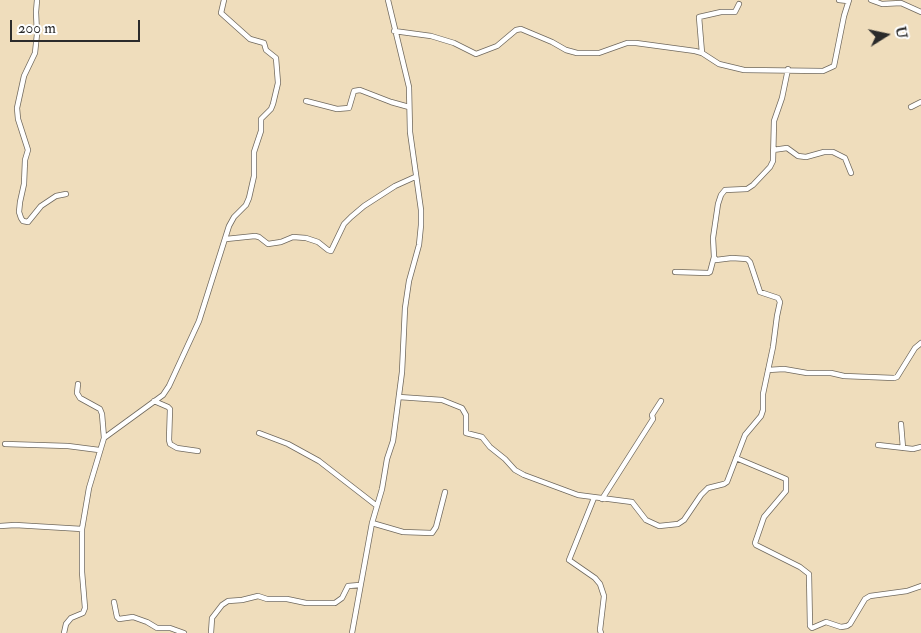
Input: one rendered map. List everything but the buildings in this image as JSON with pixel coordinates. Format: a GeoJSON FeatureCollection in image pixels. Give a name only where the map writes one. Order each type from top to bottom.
{"type":"FeatureCollection","features":[{"type":"Feature","properties":{"kind":"street"},"geometry":{"type":"LineString","coordinates":[[37,0],[38,31],[35,53],[24,76],[17,108],[18,119],[28,150],[20,202],[21,218],[23,221],[28,222],[41,206],[56,196],[66,194]]}},
{"type":"Feature","properties":{"kind":"street"},"geometry":{"type":"LineString","coordinates":[[104,438],[163,395],[169,386],[198,322],[229,226],[234,217],[246,205],[249,198],[254,176],[254,152],[261,131],[261,119],[271,109],[273,104],[278,78],[276,58],[269,54],[264,43],[250,39],[222,13],[224,0]]}},
{"type":"Feature","properties":{"kind":"street"},"geometry":{"type":"LineString","coordinates":[[352,633],[372,523],[382,489],[387,458],[393,441],[402,372],[404,308],[419,245],[421,225],[421,210],[410,132],[408,75],[394,31],[388,0]]}},
{"type":"Feature","properties":{"kind":"street"},"geometry":{"type":"LineString","coordinates":[[394,31],[431,36],[454,43],[476,54],[496,46],[516,30],[521,29],[566,50],[577,53],[599,53],[631,42],[675,47],[702,53],[715,63],[744,70],[788,69],[823,71],[834,66],[849,0],[839,0]]}},
{"type":"Feature","properties":{"kind":"street"},"geometry":{"type":"LineString","coordinates":[[871,0],[882,4],[901,3],[921,12]]}},
{"type":"Feature","properties":{"kind":"street"},"geometry":{"type":"LineString","coordinates":[[702,53],[699,17],[721,12],[735,12],[739,4]]}},
{"type":"Feature","properties":{"kind":"street"},"geometry":{"type":"LineString","coordinates":[[675,272],[710,272],[714,257],[712,238],[721,194],[725,190],[747,189],[770,168],[774,121],[782,98],[788,69]]}},
{"type":"Feature","properties":{"kind":"street"},"geometry":{"type":"LineString","coordinates":[[306,101],[337,109],[349,108],[354,91],[360,90],[409,107]]}},
{"type":"Feature","properties":{"kind":"street"},"geometry":{"type":"LineString","coordinates":[[911,107],[921,102]]}},
{"type":"Feature","properties":{"kind":"street"},"geometry":{"type":"LineString","coordinates":[[773,150],[787,148],[798,156],[806,157],[824,152],[833,152],[845,158],[851,172]]}},
{"type":"Feature","properties":{"kind":"street"},"geometry":{"type":"LineString","coordinates":[[226,239],[254,236],[259,237],[268,244],[281,242],[292,237],[306,238],[318,242],[331,251],[344,224],[351,217],[387,190],[415,177]]}},
{"type":"Feature","properties":{"kind":"street"},"geometry":{"type":"LineString","coordinates":[[399,397],[442,400],[457,405],[465,410],[466,433],[482,438],[490,447],[505,458],[515,470],[524,475],[594,498],[632,502],[646,520],[652,524],[659,526],[678,524],[684,520],[708,488],[726,482],[745,435],[761,416],[763,394],[780,302],[778,298],[760,292],[750,262],[747,259],[716,260],[714,257]]}},
{"type":"Feature","properties":{"kind":"street"},"geometry":{"type":"LineString","coordinates":[[768,370],[784,369],[807,373],[894,378],[897,377],[921,343]]}},
{"type":"Feature","properties":{"kind":"street"},"geometry":{"type":"LineString","coordinates":[[64,633],[66,624],[71,618],[83,613],[85,608],[82,572],[82,529],[88,488],[104,438],[100,409],[80,398],[77,393],[78,384]]}},
{"type":"Feature","properties":{"kind":"street"},"geometry":{"type":"LineString","coordinates":[[154,401],[170,409],[168,440],[170,444],[177,448],[198,451]]}},
{"type":"Feature","properties":{"kind":"street"},"geometry":{"type":"LineString","coordinates":[[602,499],[653,419],[652,415],[660,401]]}},
{"type":"Feature","properties":{"kind":"street"},"geometry":{"type":"LineString","coordinates":[[901,424],[903,448]]}},
{"type":"Feature","properties":{"kind":"street"},"geometry":{"type":"LineString","coordinates":[[259,433],[288,444],[319,461],[377,506]]}},
{"type":"Feature","properties":{"kind":"street"},"geometry":{"type":"LineString","coordinates":[[6,444],[68,446],[99,450]]}},
{"type":"Feature","properties":{"kind":"street"},"geometry":{"type":"LineString","coordinates":[[878,446],[914,449],[921,447]]}},
{"type":"Feature","properties":{"kind":"street"},"geometry":{"type":"LineString","coordinates":[[736,458],[786,479],[786,491],[764,518],[755,543],[800,567],[809,574],[810,626],[812,628],[826,622],[841,627],[847,626],[865,599],[870,596],[907,591],[921,586]]}},
{"type":"Feature","properties":{"kind":"street"},"geometry":{"type":"LineString","coordinates":[[372,523],[403,532],[432,532],[436,527],[445,492]]}},
{"type":"Feature","properties":{"kind":"street"},"geometry":{"type":"LineString","coordinates":[[594,498],[569,560],[595,578],[600,584],[604,596],[601,633]]}},
{"type":"Feature","properties":{"kind":"street"},"geometry":{"type":"LineString","coordinates":[[0,526],[15,525],[82,529]]}},
{"type":"Feature","properties":{"kind":"street"},"geometry":{"type":"LineString","coordinates":[[210,633],[212,618],[222,605],[228,601],[258,596],[267,599],[335,603],[342,598],[348,586],[360,586]]}},
{"type":"Feature","properties":{"kind":"street"},"geometry":{"type":"LineString","coordinates":[[114,602],[119,619],[133,618],[147,622],[157,628],[170,628],[184,633]]}}]}
